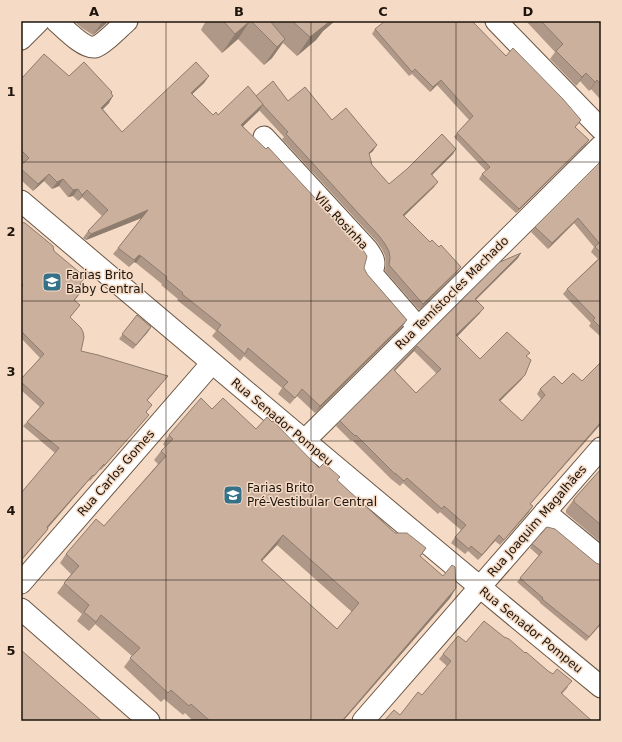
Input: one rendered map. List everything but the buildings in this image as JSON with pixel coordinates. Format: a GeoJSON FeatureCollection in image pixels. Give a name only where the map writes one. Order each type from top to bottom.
{"type":"FeatureCollection","features":[{"type":"Feature","properties":{"kind":"street"},"geometry":{"type":"LineString","coordinates":[[21,39],[39,21]]}},
{"type":"Feature","properties":{"kind":"street"},"geometry":{"type":"LineString","coordinates":[[56,21],[82,43],[87,46],[94,47],[101,44],[127,21]]}},
{"type":"Feature","properties":{"kind":"street"},"geometry":{"type":"LineString","coordinates":[[496,21],[601,129]]}},
{"type":"Feature","properties":{"kind":"street","name":"Vila Rosinha"},"geometry":{"type":"LineString","coordinates":[[264,138],[367,249],[375,261],[371,273],[372,275],[418,327]]}},
{"type":"Feature","properties":{"kind":"street","name":"Rua Temístocles Machado"},"geometry":{"type":"LineString","coordinates":[[304,440],[601,146]]}},
{"type":"Feature","properties":{"kind":"street","name":"Rua Senador Pompeu"},"geometry":{"type":"LineString","coordinates":[[21,201],[212,363],[601,687]]}},
{"type":"Feature","properties":{"kind":"street","name":"Rua Carlos Gomes"},"geometry":{"type":"LineString","coordinates":[[21,583],[212,363]]}},
{"type":"Feature","properties":{"kind":"street","name":"Rua Joaquim Magalhães"},"geometry":{"type":"LineString","coordinates":[[363,721],[601,448]]}},
{"type":"Feature","properties":{"kind":"street"},"geometry":{"type":"LineString","coordinates":[[545,512],[601,558]]}},
{"type":"Feature","properties":{"kind":"street"},"geometry":{"type":"LineString","coordinates":[[21,609],[149,721]]}},
{"type":"Feature","properties":{"kind":"place","name":"Farias Brito Baby Central"},"geometry":{"type":"Point","coordinates":[52,282]}},
{"type":"Feature","properties":{"kind":"place","name":"Farias Brito Pré-Vestibular Central"},"geometry":{"type":"Point","coordinates":[233,495]}}]}
